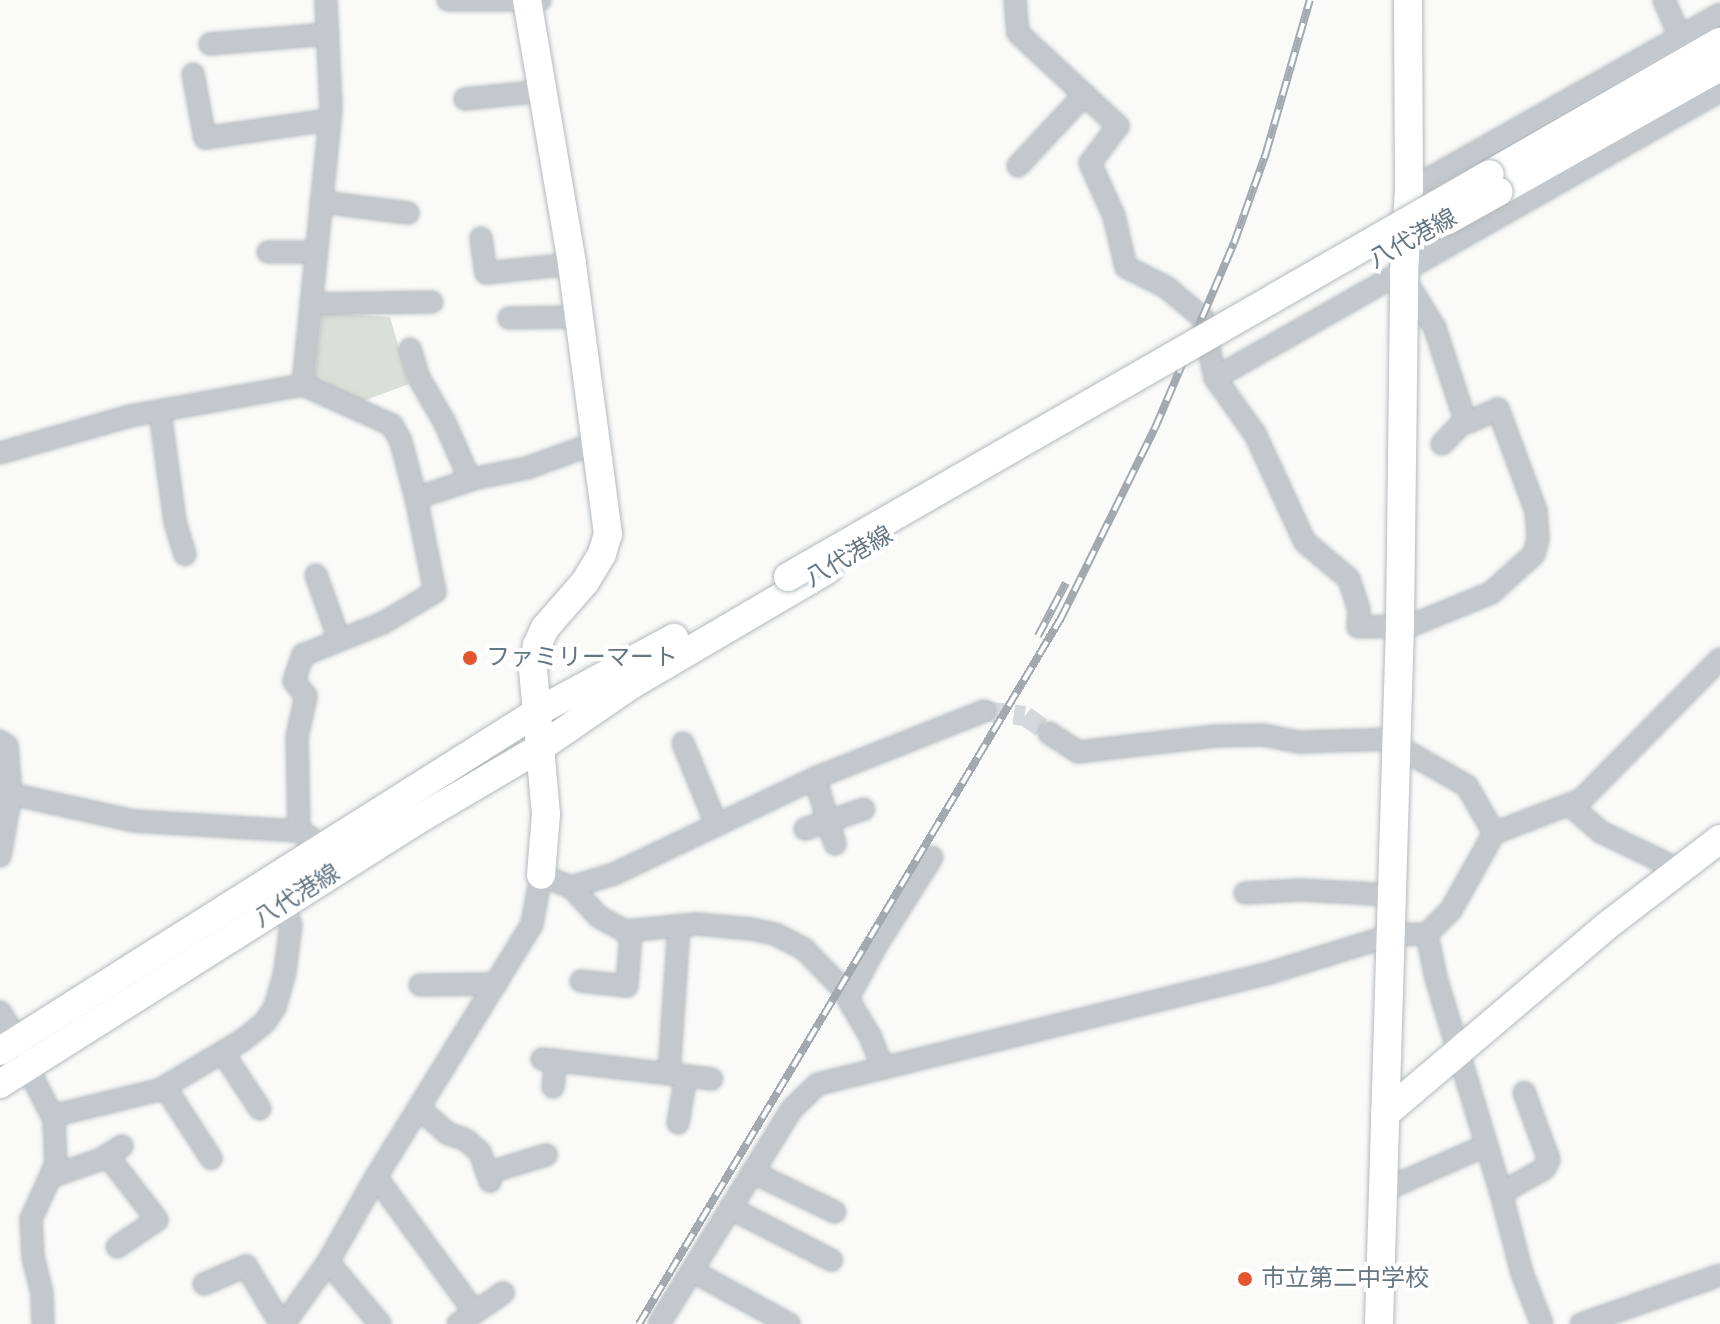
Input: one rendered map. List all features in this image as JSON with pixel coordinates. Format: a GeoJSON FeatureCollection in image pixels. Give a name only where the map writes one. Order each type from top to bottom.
{"type":"FeatureCollection","features":[{"type":"Feature","properties":{"kind":"main road"},"geometry":{"type":"LineString","coordinates":[[527,0],[572,264],[608,534],[602,554],[585,582],[545,628],[537,645],[533,669],[546,814],[541,875]]}},
{"type":"Feature","properties":{"kind":"main road"},"geometry":{"type":"LineString","coordinates":[[1379,1324],[1400,624],[1404,273],[1409,190],[1408,0]]}},
{"type":"Feature","properties":{"kind":"main road","name":"八代港線"},"geometry":{"type":"LineString","coordinates":[[0,1084],[538,749],[631,685],[1494,183],[1720,42]]}},
{"type":"Feature","properties":{"kind":"main road","name":"八代港線"},"geometry":{"type":"LineString","coordinates":[[8,1046],[308,841],[1494,183],[1720,67]]}},
{"type":"Feature","properties":{"kind":"main road"},"geometry":{"type":"LineString","coordinates":[[1385,1114],[1604,928],[1720,839]]}},
{"type":"Feature","properties":{"kind":"street"},"geometry":{"type":"LineString","coordinates":[[303,385],[329,120],[326,0]]}},
{"type":"Feature","properties":{"kind":"street"},"geometry":{"type":"LineString","coordinates":[[448,0],[540,0]]}},
{"type":"Feature","properties":{"kind":"street"},"geometry":{"type":"LineString","coordinates":[[1015,0],[1018,33],[1118,126],[1090,163],[1114,216],[1126,267],[1166,287],[1203,318],[1215,378],[1255,434],[1305,542],[1349,579],[1359,609],[1358,627],[1410,626],[1491,593],[1534,554],[1538,539],[1536,511],[1498,409],[1469,422],[1465,420]]}},
{"type":"Feature","properties":{"kind":"street"},"geometry":{"type":"LineString","coordinates":[[1664,0],[1680,37]]}},
{"type":"Feature","properties":{"kind":"street"},"geometry":{"type":"LineString","coordinates":[[1409,190],[1720,14]]}},
{"type":"Feature","properties":{"kind":"street"},"geometry":{"type":"LineString","coordinates":[[210,44],[328,34]]}},
{"type":"Feature","properties":{"kind":"street"},"geometry":{"type":"LineString","coordinates":[[190,82],[205,138],[329,120]]}},
{"type":"Feature","properties":{"kind":"street"},"geometry":{"type":"LineString","coordinates":[[465,99],[543,91]]}},
{"type":"Feature","properties":{"kind":"street"},"geometry":{"type":"LineString","coordinates":[[1215,378],[1720,91]]}},
{"type":"Feature","properties":{"kind":"street"},"geometry":{"type":"LineString","coordinates":[[1018,166],[1085,94]]}},
{"type":"Feature","properties":{"kind":"street"},"geometry":{"type":"LineString","coordinates":[[321,202],[408,213]]}},
{"type":"Feature","properties":{"kind":"street"},"geometry":{"type":"LineString","coordinates":[[481,238],[486,273],[572,264]]}},
{"type":"Feature","properties":{"kind":"street"},"geometry":{"type":"LineString","coordinates":[[268,252],[316,252]]}},
{"type":"Feature","properties":{"kind":"street"},"geometry":{"type":"LineString","coordinates":[[1404,273],[1408,288],[1435,328],[1465,420]]}},
{"type":"Feature","properties":{"kind":"street"},"geometry":{"type":"LineString","coordinates":[[311,304],[432,302]]}},
{"type":"Feature","properties":{"kind":"street"},"geometry":{"type":"LineString","coordinates":[[509,318],[578,317]]}},
{"type":"Feature","properties":{"kind":"street"},"geometry":{"type":"LineString","coordinates":[[410,349],[419,378],[445,423],[470,480]]}},
{"type":"Feature","properties":{"kind":"street"},"geometry":{"type":"LineString","coordinates":[[0,453],[120,418],[303,385],[392,425],[401,442],[416,498],[435,592],[383,623],[303,655],[294,681],[306,696],[297,737],[308,841],[134,821],[11,794]]}},
{"type":"Feature","properties":{"kind":"street"},"geometry":{"type":"LineString","coordinates":[[160,412],[175,522],[185,555]]}},
{"type":"Feature","properties":{"kind":"street"},"geometry":{"type":"LineString","coordinates":[[1442,444],[1465,420]]}},
{"type":"Feature","properties":{"kind":"street"},"geometry":{"type":"LineString","coordinates":[[416,498],[470,480],[527,468],[598,442]]}},
{"type":"Feature","properties":{"kind":"street"},"geometry":{"type":"LineString","coordinates":[[316,575],[339,639]]}},
{"type":"Feature","properties":{"kind":"street"},"geometry":{"type":"LineString","coordinates":[[659,1324],[752,1172],[805,1093],[818,1084],[1266,974],[1392,935],[1427,934],[1451,910],[1494,833],[1571,806],[1613,771],[1720,659]]}},
{"type":"Feature","properties":{"kind":"street"},"geometry":{"type":"LineString","coordinates":[[571,887],[614,874],[815,778],[984,711]]}},
{"type":"Feature","properties":{"kind":"street"},"geometry":{"type":"LineString","coordinates":[[1049,733],[1078,752],[1216,736],[1263,735],[1300,742],[1397,742],[1467,786],[1494,833]]}},
{"type":"Feature","properties":{"kind":"street"},"geometry":{"type":"LineString","coordinates":[[0,741],[7,746],[11,794],[0,856]]}},
{"type":"Feature","properties":{"kind":"street"},"geometry":{"type":"LineString","coordinates":[[683,743],[716,824]]}},
{"type":"Feature","properties":{"kind":"street"},"geometry":{"type":"LineString","coordinates":[[815,778],[835,844]]}},
{"type":"Feature","properties":{"kind":"street"},"geometry":{"type":"LineString","coordinates":[[1571,806],[1601,832],[1680,870]]}},
{"type":"Feature","properties":{"kind":"street"},"geometry":{"type":"LineString","coordinates":[[805,829],[864,809]]}},
{"type":"Feature","properties":{"kind":"street"},"geometry":{"type":"LineString","coordinates":[[848,998],[876,946],[932,857]]}},
{"type":"Feature","properties":{"kind":"street"},"geometry":{"type":"LineString","coordinates":[[204,1284],[246,1266],[282,1324],[328,1262],[376,1177],[532,924],[541,875],[571,887],[599,917],[613,927],[631,932],[679,925],[724,926],[775,934],[804,949],[835,979],[848,998],[870,1036],[883,1068]]}},
{"type":"Feature","properties":{"kind":"street"},"geometry":{"type":"LineString","coordinates":[[1245,893],[1301,890],[1393,895]]}},
{"type":"Feature","properties":{"kind":"street"},"geometry":{"type":"LineString","coordinates":[[52,1116],[112,1104],[165,1087],[223,1053],[265,1022],[275,1007],[285,971],[291,925],[283,905]]}},
{"type":"Feature","properties":{"kind":"street"},"geometry":{"type":"LineString","coordinates":[[678,1123],[679,925]]}},
{"type":"Feature","properties":{"kind":"street"},"geometry":{"type":"LineString","coordinates":[[581,981],[627,986],[631,932]]}},
{"type":"Feature","properties":{"kind":"street"},"geometry":{"type":"LineString","coordinates":[[1427,934],[1436,978],[1522,1273],[1542,1324]]}},
{"type":"Feature","properties":{"kind":"street"},"geometry":{"type":"LineString","coordinates":[[420,985],[496,984]]}},
{"type":"Feature","properties":{"kind":"street"},"geometry":{"type":"LineString","coordinates":[[0,1012],[8,1046]]}},
{"type":"Feature","properties":{"kind":"street"},"geometry":{"type":"LineString","coordinates":[[223,1053],[260,1109]]}},
{"type":"Feature","properties":{"kind":"street"},"geometry":{"type":"LineString","coordinates":[[553,1087],[549,1060],[712,1079]]}},
{"type":"Feature","properties":{"kind":"street"},"geometry":{"type":"LineString","coordinates":[[27,1067],[52,1116],[56,1164],[31,1219],[33,1257],[42,1293],[43,1324]]}},
{"type":"Feature","properties":{"kind":"street"},"geometry":{"type":"LineString","coordinates":[[165,1087],[211,1158]]}},
{"type":"Feature","properties":{"kind":"street"},"geometry":{"type":"LineString","coordinates":[[1501,1193],[1544,1169],[1549,1160],[1524,1092]]}},
{"type":"Feature","properties":{"kind":"street"},"geometry":{"type":"LineString","coordinates":[[419,1108],[447,1133],[466,1140],[480,1152],[488,1177],[546,1155]]}},
{"type":"Feature","properties":{"kind":"street"},"geometry":{"type":"LineString","coordinates":[[1383,1183],[1396,1185],[1487,1145]]}},
{"type":"Feature","properties":{"kind":"street"},"geometry":{"type":"LineString","coordinates":[[50,1177],[115,1150],[165,1215],[117,1247]]}},
{"type":"Feature","properties":{"kind":"street"},"geometry":{"type":"LineString","coordinates":[[752,1172],[835,1212]]}},
{"type":"Feature","properties":{"kind":"street"},"geometry":{"type":"LineString","coordinates":[[376,1177],[467,1318],[503,1293]]}},
{"type":"Feature","properties":{"kind":"street"},"geometry":{"type":"LineString","coordinates":[[730,1208],[774,1237],[831,1260]]}},
{"type":"Feature","properties":{"kind":"street"},"geometry":{"type":"LineString","coordinates":[[328,1262],[380,1324]]}},
{"type":"Feature","properties":{"kind":"street"},"geometry":{"type":"LineString","coordinates":[[692,1271],[762,1318],[789,1324]]}},
{"type":"Feature","properties":{"kind":"street"},"geometry":{"type":"LineString","coordinates":[[1581,1324],[1720,1275]]}},
{"type":"Feature","properties":{"kind":"shaded area"},"geometry":{"type":"Polygon","coordinates":[[[322,313],[390,317],[409,384],[363,401],[315,381],[322,313]]]}},
{"type":"Feature","properties":{"kind":"tunnel"},"geometry":{"type":"LineString","coordinates":[[984,711],[1025,716],[1049,733]]}},
{"type":"Feature","properties":{"kind":"railway"},"geometry":{"type":"LineString","coordinates":[[639,1324],[1061,618],[1155,428],[1234,243],[1266,153],[1310,0]]}},
{"type":"Feature","properties":{"kind":"railway"},"geometry":{"type":"LineString","coordinates":[[1038,636],[1066,583]]}},
{"type":"Feature","properties":{"kind":"place","name":"ファミリーマート"},"geometry":{"type":"Point","coordinates":[470,658]}},
{"type":"Feature","properties":{"kind":"place","name":"市立第二中学校"},"geometry":{"type":"Point","coordinates":[1245,1279]}}]}
